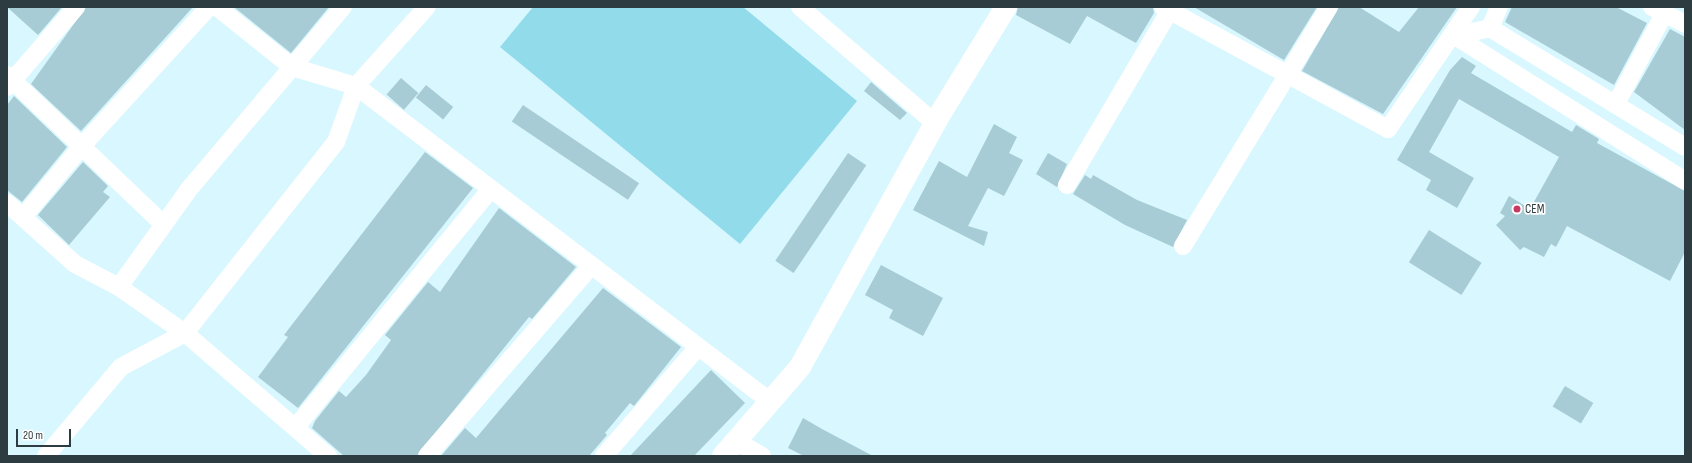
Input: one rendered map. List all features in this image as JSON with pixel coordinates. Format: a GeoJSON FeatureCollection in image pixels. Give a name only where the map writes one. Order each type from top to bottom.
{"type":"FeatureCollection","features":[{"type":"Feature","properties":{"kind":"main road"},"geometry":{"type":"LineString","coordinates":[[730,449],[800,367],[936,123],[1006,7]]}},
{"type":"Feature","properties":{"kind":"street"},"geometry":{"type":"LineString","coordinates":[[76,7],[9,80],[82,146],[162,223]]}},
{"type":"Feature","properties":{"kind":"street"},"geometry":{"type":"LineString","coordinates":[[22,217],[82,146],[209,7]]}},
{"type":"Feature","properties":{"kind":"street"},"geometry":{"type":"LineString","coordinates":[[217,7],[292,67],[356,86],[490,190],[771,402]]}},
{"type":"Feature","properties":{"kind":"street"},"geometry":{"type":"LineString","coordinates":[[120,287],[162,223],[343,7]]}},
{"type":"Feature","properties":{"kind":"street"},"geometry":{"type":"LineString","coordinates":[[46,456],[121,366],[185,333],[336,142],[356,86],[427,7]]}},
{"type":"Feature","properties":{"kind":"street"},"geometry":{"type":"LineString","coordinates":[[800,7],[817,13],[936,123]]}},
{"type":"Feature","properties":{"kind":"street"},"geometry":{"type":"LineString","coordinates":[[1183,246],[1285,75],[1329,7]]}},
{"type":"Feature","properties":{"kind":"street"},"geometry":{"type":"LineString","coordinates":[[1067,185],[1168,8],[1285,75],[1388,129],[1455,36],[1471,7]]}},
{"type":"Feature","properties":{"kind":"street"},"geometry":{"type":"LineString","coordinates":[[1490,28],[1499,7]]}},
{"type":"Feature","properties":{"kind":"street"},"geometry":{"type":"LineString","coordinates":[[1617,102],[1658,11],[1685,24]]}},
{"type":"Feature","properties":{"kind":"street"},"geometry":{"type":"LineString","coordinates":[[1455,36],[1490,28],[1617,102],[1685,147]]}},
{"type":"Feature","properties":{"kind":"street"},"geometry":{"type":"LineString","coordinates":[[1455,36],[1685,181]]}},
{"type":"Feature","properties":{"kind":"street"},"geometry":{"type":"LineString","coordinates":[[296,427],[490,190]]}},
{"type":"Feature","properties":{"kind":"street"},"geometry":{"type":"LineString","coordinates":[[7,203],[75,264],[120,287],[185,333],[328,456]]}},
{"type":"Feature","properties":{"kind":"street"},"geometry":{"type":"LineString","coordinates":[[427,456],[591,266]]}},
{"type":"Feature","properties":{"kind":"street"},"geometry":{"type":"LineString","coordinates":[[604,456],[698,347]]}},
{"type":"Feature","properties":{"kind":"street"},"geometry":{"type":"LineString","coordinates":[[730,449],[762,456]]}},
{"type":"Feature","properties":{"kind":"shaded area"},"geometry":{"type":"Polygon","coordinates":[[[533,7],[743,7],[857,101],[740,244],[500,47],[533,7]]]}},
{"type":"Feature","properties":{"kind":"building"},"geometry":{"type":"Polygon","coordinates":[[[7,7],[62,7],[38,35],[7,7]]]}},
{"type":"Feature","properties":{"kind":"building"},"geometry":{"type":"Polygon","coordinates":[[[86,7],[193,7],[81,131],[31,84],[86,7]]]}},
{"type":"Feature","properties":{"kind":"building"},"geometry":{"type":"Polygon","coordinates":[[[234,7],[329,7],[291,53],[234,7]]]}},
{"type":"Feature","properties":{"kind":"building"},"geometry":{"type":"Polygon","coordinates":[[[1018,7],[1153,7],[1154,13],[1136,43],[1087,16],[1070,44],[1016,15],[1018,7]]]}},
{"type":"Feature","properties":{"kind":"building"},"geometry":{"type":"Polygon","coordinates":[[[1194,7],[1317,7],[1284,60],[1194,7]]]}},
{"type":"Feature","properties":{"kind":"building"},"geometry":{"type":"Polygon","coordinates":[[[1339,7],[1359,7],[1399,32],[1419,7],[1457,7],[1383,114],[1302,71],[1339,7]]]}},
{"type":"Feature","properties":{"kind":"building"},"geometry":{"type":"Polygon","coordinates":[[[1512,7],[1616,7],[1647,23],[1614,85],[1505,22],[1512,7]]]}},
{"type":"Feature","properties":{"kind":"building"},"geometry":{"type":"Polygon","coordinates":[[[1670,29],[1685,37],[1685,130],[1634,92],[1670,29]]]}},
{"type":"Feature","properties":{"kind":"building"},"geometry":{"type":"Polygon","coordinates":[[[1462,57],[1476,66],[1471,73],[1572,132],[1576,125],[1599,139],[1597,143],[1685,191],[1685,252],[1670,281],[1567,226],[1556,247],[1551,244],[1544,257],[1524,247],[1520,250],[1496,225],[1505,216],[1500,213],[1509,196],[1530,209],[1559,157],[1459,99],[1429,152],[1474,178],[1457,208],[1426,190],[1431,180],[1397,160],[1450,70],[1462,57]]]}},
{"type":"Feature","properties":{"kind":"building"},"geometry":{"type":"Polygon","coordinates":[[[401,78],[418,93],[404,110],[387,95],[401,78]]]}},
{"type":"Feature","properties":{"kind":"building"},"geometry":{"type":"Polygon","coordinates":[[[871,82],[907,113],[900,120],[864,91],[871,82]]]}},
{"type":"Feature","properties":{"kind":"building"},"geometry":{"type":"Polygon","coordinates":[[[426,85],[453,107],[443,119],[416,97],[426,85]]]}},
{"type":"Feature","properties":{"kind":"building"},"geometry":{"type":"Polygon","coordinates":[[[14,96],[67,147],[22,202],[7,190],[7,105],[14,96]]]}},
{"type":"Feature","properties":{"kind":"building"},"geometry":{"type":"Polygon","coordinates":[[[523,105],[639,183],[628,200],[512,122],[523,105]]]}},
{"type":"Feature","properties":{"kind":"building"},"geometry":{"type":"Polygon","coordinates":[[[994,124],[1017,137],[1009,153],[1023,160],[1004,196],[988,188],[968,226],[988,232],[984,246],[913,210],[939,161],[967,177],[994,124]]]}},
{"type":"Feature","properties":{"kind":"building"},"geometry":{"type":"Polygon","coordinates":[[[425,152],[473,188],[298,408],[258,377],[288,337],[284,335],[425,152]]]}},
{"type":"Feature","properties":{"kind":"building"},"geometry":{"type":"Polygon","coordinates":[[[848,153],[866,165],[794,273],[775,261],[848,153]]]}},
{"type":"Feature","properties":{"kind":"building"},"geometry":{"type":"Polygon","coordinates":[[[1048,153],[1067,164],[1057,187],[1036,174],[1048,153]]]}},
{"type":"Feature","properties":{"kind":"building"},"geometry":{"type":"Polygon","coordinates":[[[83,162],[108,186],[103,192],[110,197],[69,245],[38,215],[83,162]]]}},
{"type":"Feature","properties":{"kind":"building"},"geometry":{"type":"Polygon","coordinates":[[[1085,175],[1091,179],[1093,175],[1137,200],[1187,220],[1173,247],[1125,225],[1073,194],[1085,175]]]}},
{"type":"Feature","properties":{"kind":"building"},"geometry":{"type":"Polygon","coordinates":[[[499,208],[576,267],[532,319],[529,317],[417,456],[344,456],[312,428],[315,421],[339,391],[346,397],[366,375],[391,340],[385,335],[428,282],[440,292],[499,208]]]}},
{"type":"Feature","properties":{"kind":"building"},"geometry":{"type":"Polygon","coordinates":[[[1429,230],[1482,263],[1461,295],[1409,262],[1429,230]]]}},
{"type":"Feature","properties":{"kind":"building"},"geometry":{"type":"Polygon","coordinates":[[[881,265],[943,298],[923,336],[889,318],[893,310],[865,295],[881,265]]]}},
{"type":"Feature","properties":{"kind":"building"},"geometry":{"type":"Polygon","coordinates":[[[603,288],[681,347],[634,406],[630,403],[605,433],[607,435],[589,456],[441,456],[465,428],[476,438],[603,288]]]}},
{"type":"Feature","properties":{"kind":"building"},"geometry":{"type":"Polygon","coordinates":[[[711,370],[745,403],[694,456],[630,456],[711,370]]]}},
{"type":"Feature","properties":{"kind":"building"},"geometry":{"type":"Polygon","coordinates":[[[1565,386],[1593,403],[1581,424],[1553,407],[1565,386]]]}},
{"type":"Feature","properties":{"kind":"building"},"geometry":{"type":"Polygon","coordinates":[[[803,418],[873,456],[804,456],[788,448],[803,418]]]}},
{"type":"Feature","properties":{"kind":"place","name":"CEM"},"geometry":{"type":"Point","coordinates":[1517,209]}}]}
